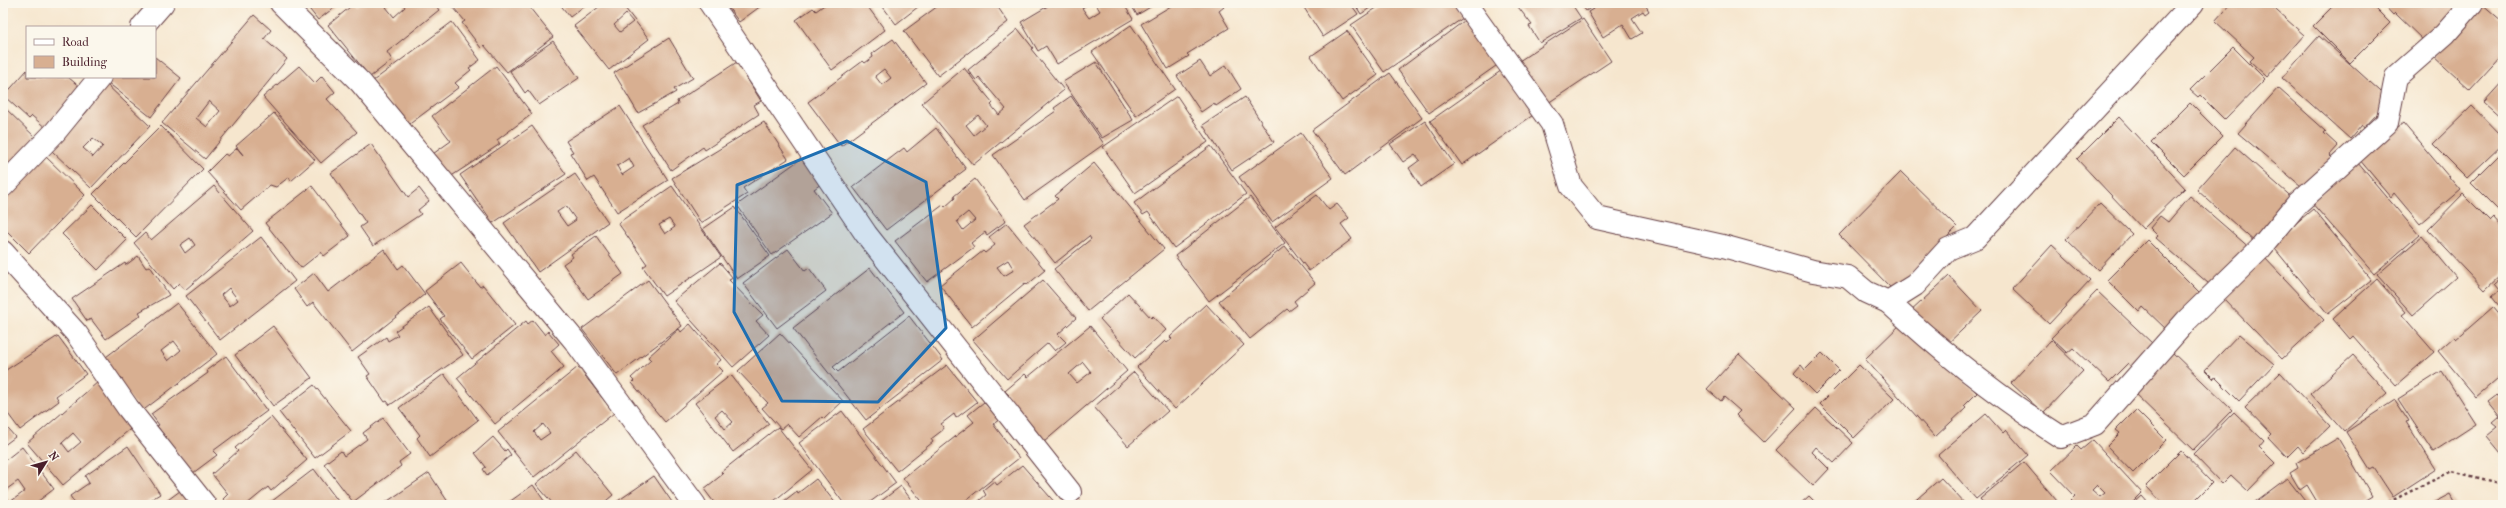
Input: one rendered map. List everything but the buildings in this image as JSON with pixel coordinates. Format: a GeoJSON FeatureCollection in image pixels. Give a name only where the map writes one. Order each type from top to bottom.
{"type":"FeatureCollection","features":[{"type":"Feature","properties":{"kind":"street"},"geometry":{"type":"LineString","coordinates":[[143,26],[163,3]]}},
{"type":"Feature","properties":{"kind":"street"},"geometry":{"type":"LineString","coordinates":[[281,3],[361,83],[569,334],[694,505]]}},
{"type":"Feature","properties":{"kind":"street"},"geometry":{"type":"LineString","coordinates":[[710,3],[866,234],[1070,492]]}},
{"type":"Feature","properties":{"kind":"street"},"geometry":{"type":"LineString","coordinates":[[1465,3],[1552,124],[1571,186],[1597,218],[1723,246],[1813,271],[1848,277],[1866,292],[1888,302],[1949,356],[1995,393],[2061,437],[2095,424],[2187,320],[2260,249],[2298,203],[2387,123],[2396,77],[2445,34],[2472,3]]}},
{"type":"Feature","properties":{"kind":"street"},"geometry":{"type":"LineString","coordinates":[[1888,302],[1915,285],[1948,249],[1975,238],[2193,3]]}},
{"type":"Feature","properties":{"kind":"street"},"geometry":{"type":"LineString","coordinates":[[3,186],[55,132],[99,78]]}},
{"type":"Feature","properties":{"kind":"street"},"geometry":{"type":"LineString","coordinates":[[3,252],[76,333],[128,408],[205,505]]}},
{"type":"Feature","properties":{"kind":"path"},"geometry":{"type":"LineString","coordinates":[[2383,505],[2452,471],[2503,484]]}},
{"type":"Feature","properties":{"kind":"highlighted area"},"geometry":{"type":"Polygon","coordinates":[[[847,141],[926,182],[946,328],[878,402],[782,401],[734,312],[737,185],[847,141]]]}}]}
